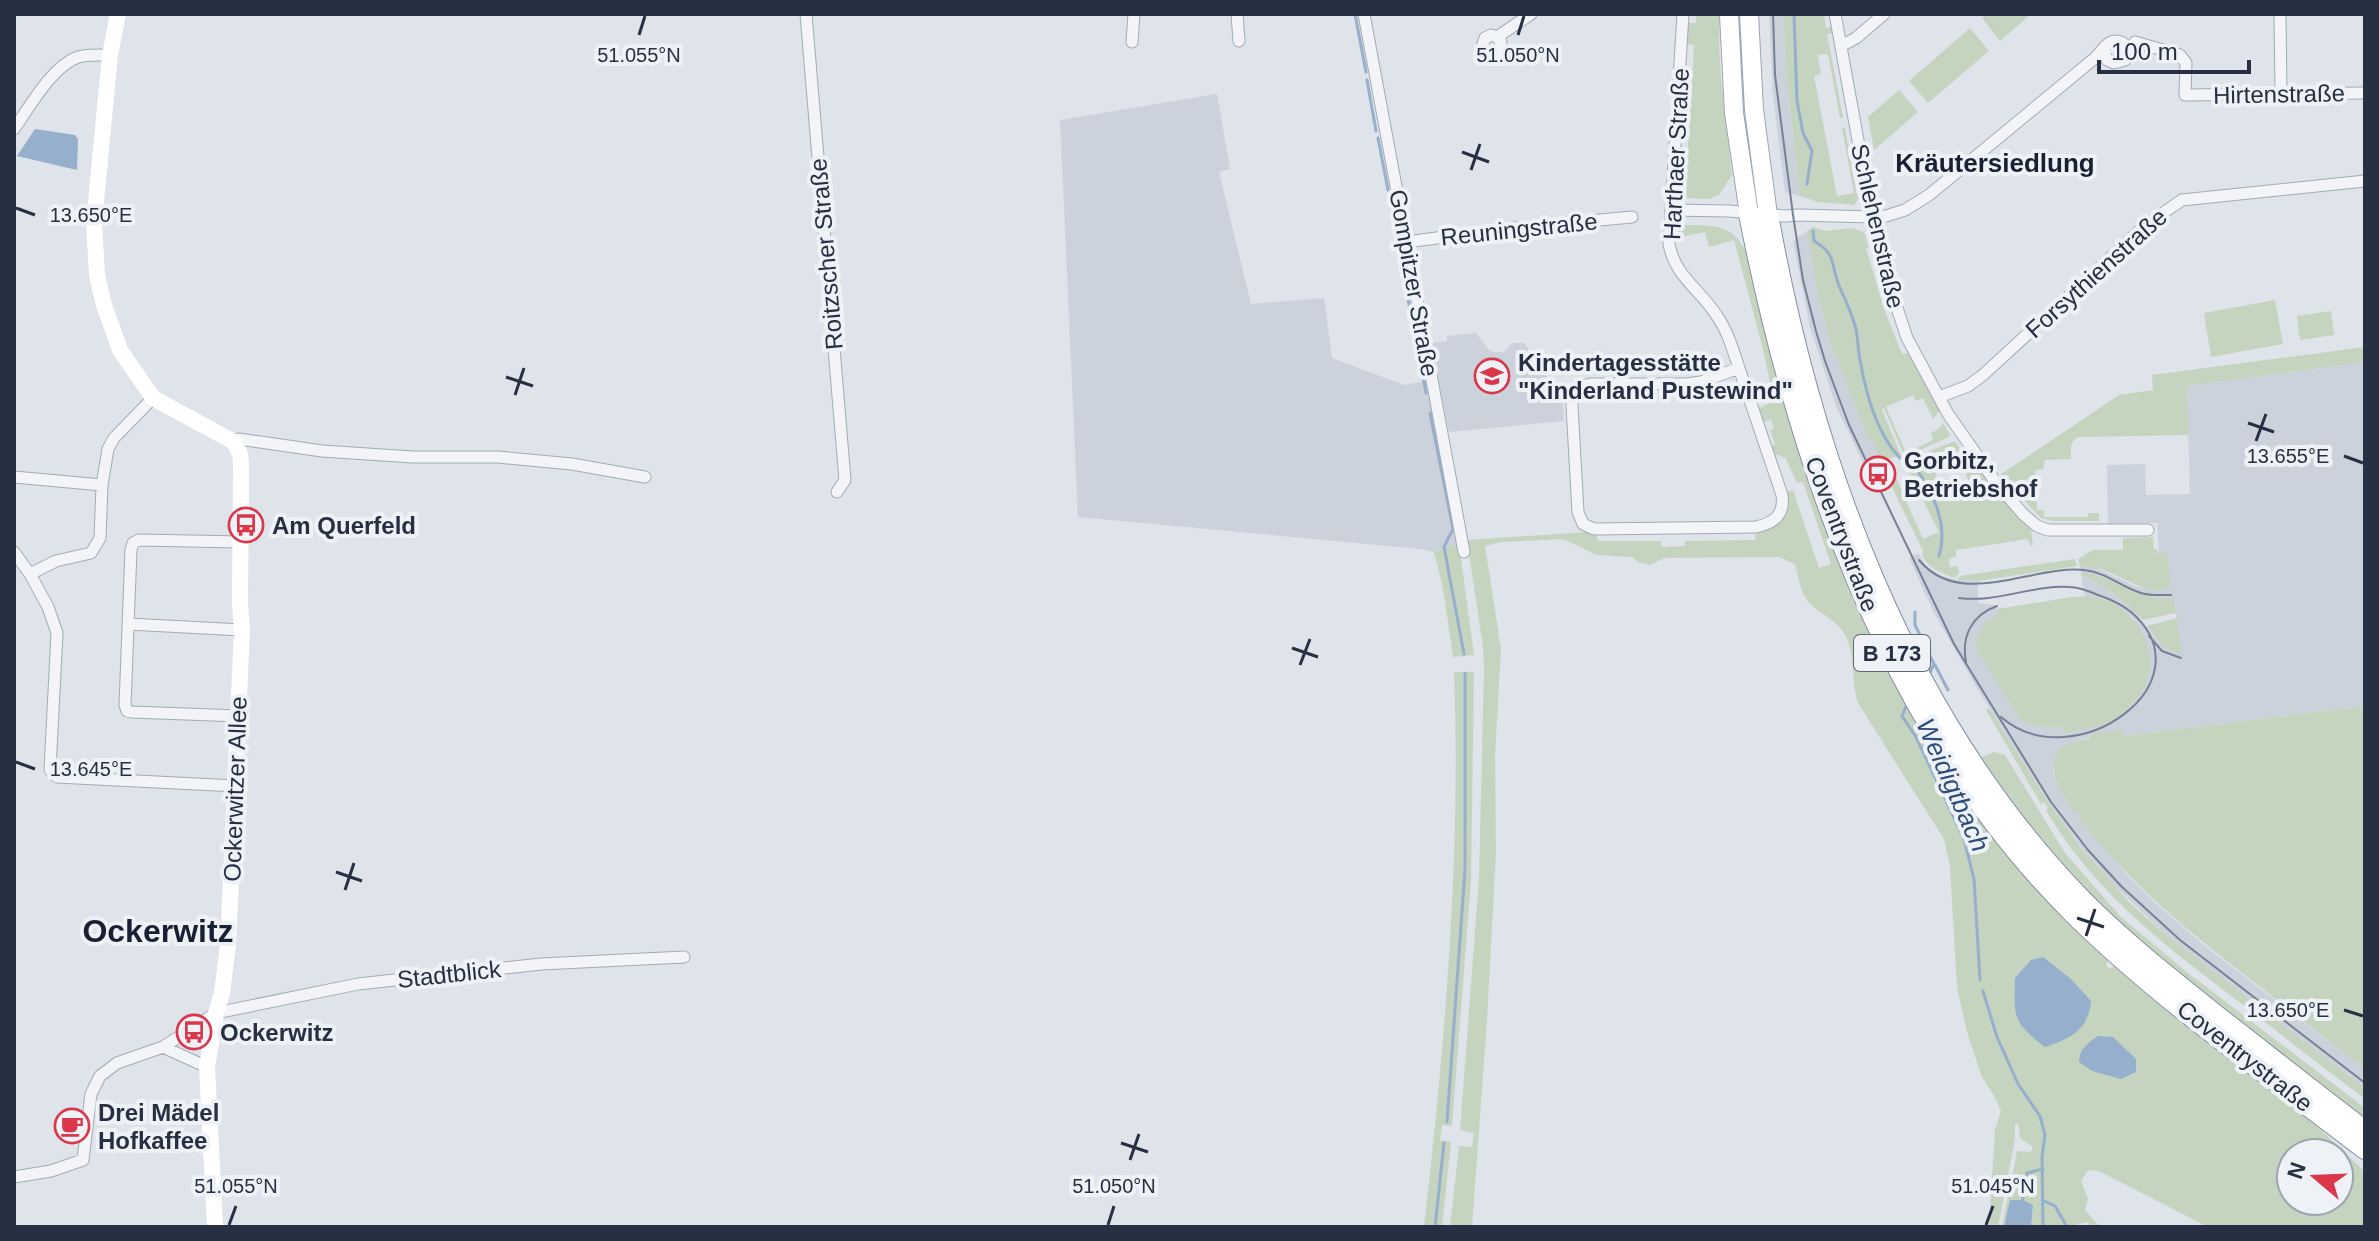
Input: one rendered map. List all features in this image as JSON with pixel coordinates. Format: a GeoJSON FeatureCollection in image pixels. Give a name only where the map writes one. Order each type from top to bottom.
{"type":"FeatureCollection","features":[{"type":"Feature","properties":{"kind":"highway","name":"Coventrystraße"},"geometry":{"type":"LineString","coordinates":[[1758,214],[1769,309],[1810,452],[1881,634],[1957,770],[2017,849],[2075,915],[2184,1009],[2365,1149]]}},
{"type":"Feature","properties":{"kind":"highway","name":"Coventrystraße"},"geometry":{"type":"LineString","coordinates":[[1758,214],[1843,499],[1890,615],[1928,691],[1970,760],[2012,821],[2080,898],[2126,942],[2365,1131]]}},
{"type":"Feature","properties":{"kind":"highway"},"geometry":{"type":"LineString","coordinates":[[2322,1116],[2365,1164]]}},
{"type":"Feature","properties":{"kind":"main road","name":"Coventrystraße"},"geometry":{"type":"LineString","coordinates":[[1729,14],[1734,113],[1758,214]]}},
{"type":"Feature","properties":{"kind":"main road","name":"Coventrystraße"},"geometry":{"type":"LineString","coordinates":[[1749,14],[1758,214]]}},
{"type":"Feature","properties":{"kind":"street"},"geometry":{"type":"LineString","coordinates":[[118,14],[110,55],[94,222],[97,275],[120,350],[153,398],[234,442],[239,439],[322,451],[398,456],[498,457],[572,464],[645,477]]}},
{"type":"Feature","properties":{"kind":"street","name":"Roitzscher Straße"},"geometry":{"type":"LineString","coordinates":[[806,14],[845,480],[837,492]]}},
{"type":"Feature","properties":{"kind":"street"},"geometry":{"type":"LineString","coordinates":[[1132,42],[1134,14]]}},
{"type":"Feature","properties":{"kind":"street"},"geometry":{"type":"LineString","coordinates":[[1237,14],[1239,41]]}},
{"type":"Feature","properties":{"kind":"street","name":"Gompitzer Straße"},"geometry":{"type":"LineString","coordinates":[[1364,14],[1464,552]]}},
{"type":"Feature","properties":{"kind":"street"},"geometry":{"type":"LineString","coordinates":[[1497,37],[1531,14]]}},
{"type":"Feature","properties":{"kind":"street","name":"Harthaer Straße"},"geometry":{"type":"LineString","coordinates":[[1683,14],[1669,244],[1678,271],[1716,314],[1725,330],[1739,368],[1782,495],[1783,502],[1779,515],[1771,522],[1755,527],[1594,529],[1583,524],[1578,512],[1572,406],[1577,390],[1590,384],[1701,382],[1739,368]]}},
{"type":"Feature","properties":{"kind":"street","name":"Schlehenstraße"},"geometry":{"type":"LineString","coordinates":[[1835,14],[1883,266],[1907,338],[1957,427],[1997,484],[2037,526],[2048,530],[2148,530]]}},
{"type":"Feature","properties":{"kind":"street"},"geometry":{"type":"LineString","coordinates":[[1841,46],[1856,38],[1884,14]]}},
{"type":"Feature","properties":{"kind":"street"},"geometry":{"type":"LineString","coordinates":[[2280,14],[2281,94]]}},
{"type":"Feature","properties":{"kind":"street","name":"Hirtenstraße"},"geometry":{"type":"LineString","coordinates":[[2135,42],[2180,55],[2186,63],[2185,95],[2365,93]]}},
{"type":"Feature","properties":{"kind":"street"},"geometry":{"type":"LineString","coordinates":[[1672,210],[1872,217],[1905,210],[1929,195],[2104,49]]}},
{"type":"Feature","properties":{"kind":"street"},"geometry":{"type":"LineString","coordinates":[[14,129],[62,67],[76,58],[110,55]]}},
{"type":"Feature","properties":{"kind":"street","name":"Forsythienstraße"},"geometry":{"type":"LineString","coordinates":[[1939,397],[1968,386],[1983,375],[2147,224],[2182,200],[2365,181]]}},
{"type":"Feature","properties":{"kind":"street","name":"Reuningstraße"},"geometry":{"type":"LineString","coordinates":[[1406,242],[1632,217]]}},
{"type":"Feature","properties":{"kind":"street"},"geometry":{"type":"LineString","coordinates":[[30,574],[56,561],[91,553],[100,538],[102,485],[108,449],[114,438],[153,398]]}},
{"type":"Feature","properties":{"kind":"street","name":"Ockerwitzer Allee"},"geometry":{"type":"LineString","coordinates":[[215,1227],[207,1067],[228,945],[242,630],[241,464],[234,442]]}},
{"type":"Feature","properties":{"kind":"street"},"geometry":{"type":"LineString","coordinates":[[14,477],[102,485]]}},
{"type":"Feature","properties":{"kind":"street"},"geometry":{"type":"LineString","coordinates":[[239,716],[127,711],[125,705],[133,543],[139,540],[241,542]]}},
{"type":"Feature","properties":{"kind":"street"},"geometry":{"type":"LineString","coordinates":[[14,552],[48,607],[57,633],[50,770],[57,777],[236,786]]}},
{"type":"Feature","properties":{"kind":"street"},"geometry":{"type":"LineString","coordinates":[[129,624],[242,630]]}},
{"type":"Feature","properties":{"kind":"street","name":"Stadtblick"},"geometry":{"type":"LineString","coordinates":[[216,1013],[358,984],[541,964],[684,957]]}},
{"type":"Feature","properties":{"kind":"street"},"geometry":{"type":"LineString","coordinates":[[14,1177],[51,1171],[83,1160],[91,1094],[100,1076],[117,1063],[163,1047],[216,1013]]}},
{"type":"Feature","properties":{"kind":"street"},"geometry":{"type":"LineString","coordinates":[[163,1047],[207,1067]]}},
{"type":"Feature","properties":{"kind":"shaded area"},"geometry":{"type":"Polygon","coordinates":[[[1769,14],[1783,14],[1800,196],[1785,192],[1773,96],[1769,14]]]}},
{"type":"Feature","properties":{"kind":"shaded area"},"geometry":{"type":"Polygon","coordinates":[[[1217,94],[1230,169],[1219,172],[1251,304],[1324,298],[1332,358],[1404,385],[1427,381],[1459,544],[1434,552],[1078,517],[1060,120],[1217,94]]]}},
{"type":"Feature","properties":{"kind":"shaded area"},"geometry":{"type":"Polygon","coordinates":[[[1807,231],[1830,341],[1869,441],[1873,440],[1880,460],[1865,467],[1836,406],[1810,327],[1793,241],[1807,231]]]}},
{"type":"Feature","properties":{"kind":"shaded area","name":"Kindertagesstätte \"Kinderland Pustewind\""},"geometry":{"type":"Polygon","coordinates":[[[1476,333],[1493,352],[1504,352],[1512,343],[1524,343],[1563,401],[1564,421],[1449,432],[1431,343],[1447,341],[1447,336],[1476,333]]]}},
{"type":"Feature","properties":{"kind":"shaded area"},"geometry":{"type":"Polygon","coordinates":[[[2365,362],[2365,706],[2123,736],[2122,731],[2078,740],[2053,763],[2053,773],[2074,812],[2077,810],[2081,815],[2078,817],[2128,876],[2204,945],[2365,1070],[2365,1088],[2165,934],[2107,878],[2044,796],[1980,693],[1934,613],[1909,558],[1918,553],[1927,567],[1942,576],[1978,581],[1978,603],[1996,605],[1998,614],[1975,645],[2020,720],[2038,727],[2064,728],[2065,732],[2124,711],[2144,687],[2148,646],[2132,617],[2118,606],[2102,598],[2085,597],[2081,575],[2104,587],[2132,608],[2163,647],[2181,654],[2174,599],[2144,597],[2100,576],[2081,572],[2080,566],[2095,567],[2135,586],[2161,591],[2157,523],[2108,524],[2107,465],[2145,464],[2146,495],[2190,494],[2187,386],[2365,362]]]}},
{"type":"Feature","properties":{"kind":"green space"},"geometry":{"type":"Polygon","coordinates":[[[1696,14],[1720,14],[1721,80],[1732,175],[1719,195],[1709,199],[1684,198],[1679,193],[1679,182],[1686,182],[1694,45],[1686,44],[1688,23],[1696,23],[1696,14]]]}},
{"type":"Feature","properties":{"kind":"green space"},"geometry":{"type":"Polygon","coordinates":[[[1783,14],[1824,14],[1826,28],[1832,27],[1833,33],[1827,34],[1843,117],[1840,118],[1828,54],[1818,55],[1821,74],[1814,76],[1837,196],[1854,193],[1842,128],[1845,128],[1859,198],[1854,205],[1818,202],[1800,196],[1783,14]]]}},
{"type":"Feature","properties":{"kind":"green space"},"geometry":{"type":"Polygon","coordinates":[[[1987,14],[2031,14],[2000,41],[1982,18],[1987,14]]]}},
{"type":"Feature","properties":{"kind":"green space"},"geometry":{"type":"Polygon","coordinates":[[[1970,28],[1989,51],[1928,103],[1909,81],[1970,28]]]}},
{"type":"Feature","properties":{"kind":"green space"},"geometry":{"type":"Polygon","coordinates":[[[1899,90],[1918,112],[1874,150],[1868,117],[1899,90]]]}},
{"type":"Feature","properties":{"kind":"green space"},"geometry":{"type":"Polygon","coordinates":[[[1681,225],[1723,229],[1736,237],[1751,256],[1927,730],[1923,734],[2109,957],[2106,966],[2110,969],[2117,964],[2329,1137],[2275,1137],[2275,1217],[2355,1217],[2355,1162],[2365,1172],[2365,1227],[2208,1227],[2099,1171],[2088,1170],[2081,1181],[2088,1199],[2085,1210],[2100,1227],[2091,1227],[2088,1222],[2065,1227],[2031,1227],[2033,1205],[2010,1200],[2005,1227],[2002,1227],[2008,1197],[2013,1197],[2014,1193],[2010,1189],[2017,1151],[2031,1152],[2033,1147],[2020,1138],[2018,1123],[2015,1125],[1998,1227],[1989,1227],[1995,1130],[2001,1111],[1982,1077],[1957,988],[1950,866],[1944,839],[1858,703],[1851,651],[1845,635],[1837,624],[1807,600],[1795,564],[1779,557],[1664,558],[1650,565],[1632,557],[1597,555],[1563,539],[1501,542],[1485,546],[1501,649],[1495,756],[1496,852],[1472,1227],[1450,1227],[1459,1146],[1472,1147],[1474,1133],[1460,1130],[1479,879],[1484,668],[1467,540],[1588,532],[1597,534],[1598,541],[1661,541],[1662,547],[1685,546],[1685,541],[1755,540],[1756,532],[1776,524],[1785,514],[1786,492],[1793,490],[1819,568],[1831,564],[1803,482],[1797,483],[1786,459],[1775,455],[1771,420],[1763,422],[1759,410],[1774,402],[1734,240],[1709,247],[1705,232],[1680,237],[1678,229],[1681,225]]]}},
{"type":"Feature","properties":{"kind":"green space"},"geometry":{"type":"Polygon","coordinates":[[[1813,227],[1826,231],[1852,228],[1864,232],[1884,309],[1902,354],[1908,353],[1940,410],[1933,419],[1923,398],[1916,401],[1913,395],[1886,407],[1906,453],[1933,440],[1931,433],[1943,423],[1950,435],[1947,438],[1905,457],[1884,408],[1882,410],[1901,456],[1880,460],[1873,441],[1869,441],[1830,341],[1807,231],[1813,227]]]}},
{"type":"Feature","properties":{"kind":"green space"},"geometry":{"type":"Polygon","coordinates":[[[2275,300],[2283,344],[2211,357],[2204,313],[2275,300]]]}},
{"type":"Feature","properties":{"kind":"green space"},"geometry":{"type":"Polygon","coordinates":[[[2331,311],[2334,335],[2300,340],[2297,316],[2331,311]]]}},
{"type":"Feature","properties":{"kind":"green space"},"geometry":{"type":"Polygon","coordinates":[[[2365,347],[2365,362],[2187,386],[2189,435],[2078,437],[2072,444],[2071,459],[2045,460],[2043,469],[2035,470],[2037,510],[2044,510],[2044,517],[2088,517],[2088,513],[2099,513],[2099,521],[2041,518],[2000,475],[2119,395],[2153,390],[2152,375],[2365,347]]]}},
{"type":"Feature","properties":{"kind":"green space"},"geometry":{"type":"Polygon","coordinates":[[[1955,441],[1966,458],[1960,462],[1953,447],[1928,458],[1949,502],[1973,491],[1966,475],[1967,471],[1976,468],[2031,530],[2033,545],[2030,546],[2028,539],[1956,550],[1956,557],[1949,559],[1950,567],[1958,566],[1959,573],[1955,578],[1936,570],[1925,560],[1889,481],[1896,478],[1923,539],[1939,532],[1909,472],[1921,456],[1955,441]]]}},
{"type":"Feature","properties":{"kind":"green space"},"geometry":{"type":"Polygon","coordinates":[[[2153,537],[2157,553],[2167,553],[2171,588],[2148,590],[2102,569],[2080,566],[2078,559],[2093,550],[2123,550],[2123,538],[2153,537]]]}},
{"type":"Feature","properties":{"kind":"green space"},"geometry":{"type":"Polygon","coordinates":[[[1459,544],[1474,655],[1453,657],[1443,588],[1434,552],[1459,544]]]}},
{"type":"Feature","properties":{"kind":"green space"},"geometry":{"type":"Polygon","coordinates":[[[2075,559],[2077,566],[1978,581],[1957,580],[1960,576],[2075,559]]]}},
{"type":"Feature","properties":{"kind":"green space"},"geometry":{"type":"Polygon","coordinates":[[[2081,572],[2105,578],[2147,596],[2174,598],[2176,613],[2143,620],[2115,594],[2081,575],[2081,572]]]}},
{"type":"Feature","properties":{"kind":"green space"},"geometry":{"type":"Polygon","coordinates":[[[2072,597],[2103,599],[2126,613],[2145,639],[2150,665],[2143,690],[2125,711],[2101,725],[2065,733],[2064,728],[2038,727],[2020,720],[1977,650],[1975,641],[1985,623],[1998,614],[1997,609],[2072,597]]]}},
{"type":"Feature","properties":{"kind":"green space"},"geometry":{"type":"Polygon","coordinates":[[[2177,618],[2182,655],[2163,647],[2147,626],[2177,618]]]}},
{"type":"Feature","properties":{"kind":"green space"},"geometry":{"type":"Polygon","coordinates":[[[1454,672],[1474,672],[1471,880],[1452,1126],[1442,1125],[1440,1140],[1451,1142],[1442,1227],[1424,1227],[1450,950],[1455,811],[1454,672]]]}},
{"type":"Feature","properties":{"kind":"green space"},"geometry":{"type":"Polygon","coordinates":[[[2365,706],[2365,1070],[2207,945],[2139,885],[2097,841],[2078,817],[2077,811],[2074,812],[2060,789],[2053,766],[2061,748],[2089,739],[2092,734],[2122,730],[2124,736],[2365,706]]]}},
{"type":"Feature","properties":{"kind":"green space"},"geometry":{"type":"Polygon","coordinates":[[[1989,708],[2080,847],[2132,905],[2165,934],[2365,1088],[2365,1099],[2177,954],[2106,890],[2065,840],[2046,811],[2048,808],[2044,802],[2041,804],[1986,710],[1989,708]]]}},
{"type":"Feature","properties":{"kind":"green space"},"geometry":{"type":"Polygon","coordinates":[[[1994,752],[2005,755],[2065,853],[2121,917],[2188,973],[2365,1108],[2365,1118],[2130,938],[2043,849],[1980,758],[1994,752]]]}},
{"type":"Feature","properties":{"kind":"water"},"geometry":{"type":"Polygon","coordinates":[[[35,129],[75,135],[78,139],[77,170],[17,156],[35,129]]]}},
{"type":"Feature","properties":{"kind":"water"},"geometry":{"type":"Polygon","coordinates":[[[2043,957],[2071,979],[2091,1001],[2086,1019],[2077,1032],[2045,1047],[2021,1025],[2015,1003],[2015,978],[2031,960],[2043,957]]]}},
{"type":"Feature","properties":{"kind":"water"},"geometry":{"type":"Polygon","coordinates":[[[2098,1036],[2113,1037],[2136,1059],[2136,1072],[2121,1079],[2092,1071],[2079,1062],[2088,1043],[2098,1036]]]}},
{"type":"Feature","properties":{"kind":"water"},"geometry":{"type":"Polygon","coordinates":[[[2010,1200],[2023,1200],[2033,1205],[2031,1227],[2004,1227],[2010,1200]]]}},
{"type":"Feature","properties":{"kind":"waterway"},"geometry":{"type":"LineString","coordinates":[[1355,14],[1366,72]]}},
{"type":"Feature","properties":{"kind":"waterway","name":"Weidigtbach"},"geometry":{"type":"LineString","coordinates":[[1794,14],[1797,101],[1803,133],[1812,151],[1807,184]]}},
{"type":"Feature","properties":{"kind":"waterway"},"geometry":{"type":"LineString","coordinates":[[1367,80],[1376,131]]}},
{"type":"Feature","properties":{"kind":"waterway"},"geometry":{"type":"LineString","coordinates":[[1378,138],[1388,190]]}},
{"type":"Feature","properties":{"kind":"waterway"},"geometry":{"type":"LineString","coordinates":[[1389,197],[1399,248]]}},
{"type":"Feature","properties":{"kind":"waterway","name":"Weidigtbach"},"geometry":{"type":"LineString","coordinates":[[1813,231],[1814,241],[1830,256],[1853,318],[1862,373],[1873,412],[1884,437],[1900,458]]}},
{"type":"Feature","properties":{"kind":"waterway"},"geometry":{"type":"LineString","coordinates":[[1400,257],[1426,393]]}},
{"type":"Feature","properties":{"kind":"waterway"},"geometry":{"type":"LineString","coordinates":[[1430,413],[1453,529],[1444,547],[1464,654]]}},
{"type":"Feature","properties":{"kind":"waterway","name":"Weidigtbach"},"geometry":{"type":"LineString","coordinates":[[1911,463],[1937,507],[1942,531],[1939,556]]}},
{"type":"Feature","properties":{"kind":"waterway","name":"Weidigtbach"},"geometry":{"type":"LineString","coordinates":[[1915,612],[1915,625],[1934,664],[1929,675]]}},
{"type":"Feature","properties":{"kind":"waterway"},"geometry":{"type":"LineString","coordinates":[[1935,665],[1948,690]]}},
{"type":"Feature","properties":{"kind":"waterway"},"geometry":{"type":"LineString","coordinates":[[1447,1122],[1465,869],[1465,673]]}},
{"type":"Feature","properties":{"kind":"waterway","name":"Weidigtbach"},"geometry":{"type":"LineString","coordinates":[[1908,702],[1902,716],[1916,737],[1964,839],[1974,879],[1980,980]]}},
{"type":"Feature","properties":{"kind":"waterway","name":"Weidigtbach"},"geometry":{"type":"LineString","coordinates":[[1983,991],[1997,1037],[2018,1084],[2040,1116],[2045,1135],[2042,1157],[2043,1227]]}},
{"type":"Feature","properties":{"kind":"waterway"},"geometry":{"type":"LineString","coordinates":[[1435,1227],[1444,1143]]}},
{"type":"Feature","properties":{"kind":"waterway"},"geometry":{"type":"LineString","coordinates":[[2022,1204],[2027,1173],[2043,1169]]}},
{"type":"Feature","properties":{"kind":"waterway"},"geometry":{"type":"LineString","coordinates":[[2042,1200],[2055,1206],[2067,1227]]}},
{"type":"Feature","properties":{"kind":"tram line"},"geometry":{"type":"LineString","coordinates":[[1773,14],[1775,75],[1793,215],[1803,280],[1816,331],[1849,425],[1954,644],[2051,802],[2121,886],[2180,940],[2365,1083]]}},
{"type":"Feature","properties":{"kind":"tram line"},"geometry":{"type":"LineString","coordinates":[[1919,560],[1936,575],[1955,582],[1976,584],[2064,570],[2084,570],[2141,593],[2171,595]]}},
{"type":"Feature","properties":{"kind":"tram line"},"geometry":{"type":"LineString","coordinates":[[1959,598],[1987,598],[2055,587],[2080,588],[2127,609],[2152,639],[2155,667],[2145,693],[2124,714],[2096,730],[2064,737],[2031,733],[2001,717]]}},
{"type":"Feature","properties":{"kind":"tram line"},"geometry":{"type":"LineString","coordinates":[[1966,662],[1965,644],[1970,628],[1981,615],[1997,606]]}},
{"type":"Feature","properties":{"kind":"tram line"},"geometry":{"type":"LineString","coordinates":[[2149,636],[2162,651],[2181,658]]}},
{"type":"Feature","properties":{"kind":"place","name":"Kindertagesstätte \"Kinderland Pustewind\""},"geometry":{"type":"Point","coordinates":[1492,376]}},
{"type":"Feature","properties":{"kind":"place","name":"Gorbitz, Betriebshof"},"geometry":{"type":"Point","coordinates":[1878,474]}},
{"type":"Feature","properties":{"kind":"place","name":"Am Querfeld"},"geometry":{"type":"Point","coordinates":[246,525]}},
{"type":"Feature","properties":{"kind":"place","name":"Ockerwitz"},"geometry":{"type":"Point","coordinates":[194,1032]}},
{"type":"Feature","properties":{"kind":"place","name":"Drei Mädel Hofkaffee"},"geometry":{"type":"Point","coordinates":[72,1126]}},
{"type":"Feature","properties":{"kind":"district","name":"Kräutersiedlung"},"geometry":{"type":"Point","coordinates":[1995,163]}},
{"type":"Feature","properties":{"kind":"district","name":"Ockerwitz"},"geometry":{"type":"Point","coordinates":[158,931]}}]}
